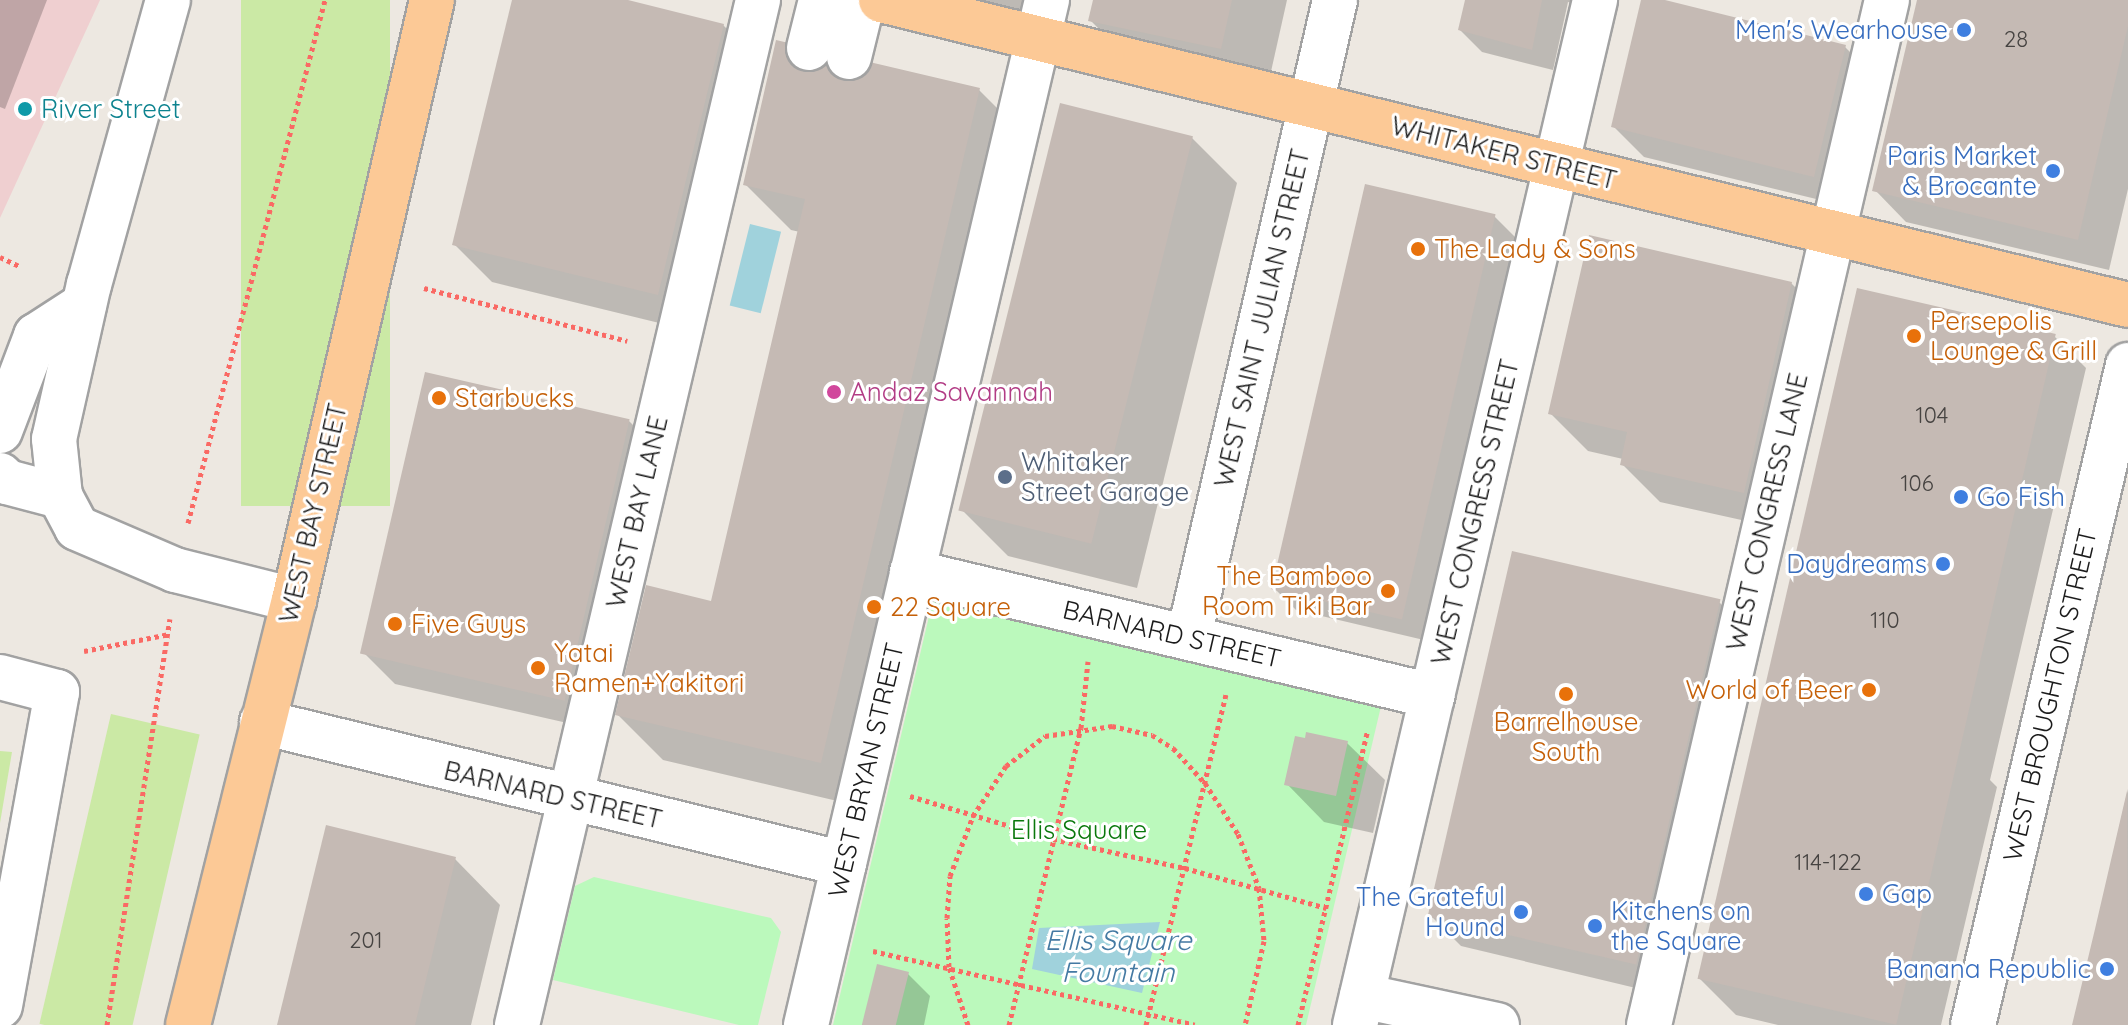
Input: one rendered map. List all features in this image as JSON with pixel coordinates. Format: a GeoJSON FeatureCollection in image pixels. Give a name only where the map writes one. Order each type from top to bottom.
{"type":"FeatureCollection","features":[{"type":"Feature","properties":{"kind":"main road","name":"WEST BAY STREET"},"geometry":{"type":"LineString","coordinates":[[188,1025],[294,600],[432,0]]}},
{"type":"Feature","properties":{"kind":"main road","name":"WHITAKER STREET"},"geometry":{"type":"LineString","coordinates":[[881,0],[1042,20],[1310,105],[2128,305]]}},
{"type":"Feature","properties":{"kind":"street"},"geometry":{"type":"LineString","coordinates":[[168,0],[84,305],[54,439],[60,496],[77,528],[175,570],[294,600]]}},
{"type":"Feature","properties":{"kind":"street","name":"WEST BAY LANE"},"geometry":{"type":"LineString","coordinates":[[517,1025],[758,0]]}},
{"type":"Feature","properties":{"kind":"street"},"geometry":{"type":"LineString","coordinates":[[821,0],[829,52],[863,0]]}},
{"type":"Feature","properties":{"kind":"street","name":"WEST SAINT JULIAN STREET"},"geometry":{"type":"LineString","coordinates":[[1189,636],[1335,0]]}},
{"type":"Feature","properties":{"kind":"street","name":"WEST CONGRESS STREET"},"geometry":{"type":"LineString","coordinates":[[1358,1010],[1595,0]]}},
{"type":"Feature","properties":{"kind":"street","name":"WEST CONGRESS LANE"},"geometry":{"type":"LineString","coordinates":[[1649,1025],[1887,0]]}},
{"type":"Feature","properties":{"kind":"street","name":"WEST BRYAN STREET"},"geometry":{"type":"LineString","coordinates":[[806,1025],[1042,20]]}},
{"type":"Feature","properties":{"kind":"street"},"geometry":{"type":"LineString","coordinates":[[0,431],[36,336],[84,305]]}},
{"type":"Feature","properties":{"kind":"street","name":"WEST BROUGHTON STREET"},"geometry":{"type":"LineString","coordinates":[[1973,1025],[2128,365]]}},
{"type":"Feature","properties":{"kind":"street"},"geometry":{"type":"LineString","coordinates":[[0,475],[7,482],[60,496]]}},
{"type":"Feature","properties":{"kind":"street","name":"BARNARD STREET"},"geometry":{"type":"LineString","coordinates":[[912,572],[1432,696]]}},
{"type":"Feature","properties":{"kind":"street"},"geometry":{"type":"LineString","coordinates":[[0,677],[57,692],[0,1006]]}},
{"type":"Feature","properties":{"kind":"street","name":"BARNARD STREET"},"geometry":{"type":"LineString","coordinates":[[262,722],[844,864]]}},
{"type":"Feature","properties":{"kind":"street"},"geometry":{"type":"LineString","coordinates":[[1358,1010],[1497,1025]]}},
{"type":"Feature","properties":{"kind":"path"},"geometry":{"type":"LineString","coordinates":[[175,570],[325,0]]}},
{"type":"Feature","properties":{"kind":"path"},"geometry":{"type":"LineString","coordinates":[[0,257],[21,267]]}},
{"type":"Feature","properties":{"kind":"path"},"geometry":{"type":"LineString","coordinates":[[424,288],[674,354]]}},
{"type":"Feature","properties":{"kind":"path"},"geometry":{"type":"LineString","coordinates":[[84,650],[169,634],[107,1025]]}},
{"type":"Feature","properties":{"kind":"path"},"geometry":{"type":"LineString","coordinates":[[1009,1025],[1081,728],[1089,656]]}},
{"type":"Feature","properties":{"kind":"path"},"geometry":{"type":"LineString","coordinates":[[1146,1025],[1227,691]]}},
{"type":"Feature","properties":{"kind":"path"},"geometry":{"type":"LineString","coordinates":[[968,1025],[949,967],[950,876],[973,816],[1006,766],[1045,736],[1081,728],[1112,726],[1152,735],[1173,748],[1205,783],[1238,834],[1259,888],[1264,941],[1245,1025]]}},
{"type":"Feature","properties":{"kind":"path"},"geometry":{"type":"LineString","coordinates":[[1298,1025],[1369,726]]}},
{"type":"Feature","properties":{"kind":"path"},"geometry":{"type":"LineString","coordinates":[[897,792],[1053,839],[1185,868],[1326,908]]}},
{"type":"Feature","properties":{"kind":"path"},"geometry":{"type":"LineString","coordinates":[[860,949],[1195,1025]]}},
{"type":"Feature","properties":{"kind":"shaded area","name":"River Street"},"geometry":{"type":"Polygon","coordinates":[[[0,0],[100,0],[0,218],[0,0]]]}},
{"type":"Feature","properties":{"kind":"green space"},"geometry":{"type":"Polygon","coordinates":[[[241,0],[390,0],[390,506],[241,506],[241,0]]]}},
{"type":"Feature","properties":{"kind":"green space","name":"Ellis Square"},"geometry":{"type":"Polygon","coordinates":[[[934,595],[1382,702],[1306,1025],[833,1025],[934,595]]]}},
{"type":"Feature","properties":{"kind":"green space"},"geometry":{"type":"Polygon","coordinates":[[[111,714],[200,734],[133,1025],[39,1024],[111,714]]]}},
{"type":"Feature","properties":{"kind":"green space"},"geometry":{"type":"Polygon","coordinates":[[[0,751],[12,752],[0,823],[0,751]]]}},
{"type":"Feature","properties":{"kind":"green space"},"geometry":{"type":"Polygon","coordinates":[[[594,877],[771,918],[781,932],[758,1025],[739,1025],[553,980],[575,886],[594,877]]]}},
{"type":"Feature","properties":{"kind":"water"},"geometry":{"type":"Polygon","coordinates":[[[750,224],[781,232],[761,313],[730,306],[750,224]]]}},
{"type":"Feature","properties":{"kind":"water","name":"Ellis Square Fountain"},"geometry":{"type":"Polygon","coordinates":[[[1160,922],[1142,993],[1032,969],[1039,928],[1160,922]]]}},
{"type":"Feature","properties":{"kind":"building"},"geometry":{"type":"Polygon","coordinates":[[[512,0],[628,0],[724,24],[658,295],[452,245],[512,0]]]}},
{"type":"Feature","properties":{"kind":"building"},"geometry":{"type":"Polygon","coordinates":[[[1093,0],[1232,0],[1221,49],[1088,21],[1093,0]]]}},
{"type":"Feature","properties":{"kind":"building"},"geometry":{"type":"Polygon","coordinates":[[[1465,0],[1542,0],[1532,50],[1458,30],[1465,0]]]}},
{"type":"Feature","properties":{"kind":"building"},"geometry":{"type":"Polygon","coordinates":[[[1641,0],[1665,0],[1846,45],[1814,177],[1611,127],[1641,0]]]}},
{"type":"Feature","properties":{"kind":"building"},"geometry":{"type":"Polygon","coordinates":[[[1917,0],[2128,0],[2128,26],[2078,240],[1872,191],[1917,0]]]}},
{"type":"Feature","properties":{"kind":"building","name":"Andaz Savannah"},"geometry":{"type":"Polygon","coordinates":[[[776,40],[980,88],[821,763],[615,715],[646,585],[711,601],[805,199],[743,185],[776,40]]]}},
{"type":"Feature","properties":{"kind":"building"},"geometry":{"type":"Polygon","coordinates":[[[1060,103],[1193,136],[1091,544],[958,511],[1060,103]]]}},
{"type":"Feature","properties":{"kind":"building"},"geometry":{"type":"Polygon","coordinates":[[[1365,184],[1496,214],[1402,619],[1271,589],[1365,184]]]}},
{"type":"Feature","properties":{"kind":"building"},"geometry":{"type":"Polygon","coordinates":[[[1589,235],[1792,282],[1744,493],[1620,465],[1627,432],[1548,414],[1589,235]]]}},
{"type":"Feature","properties":{"kind":"building"},"geometry":{"type":"Polygon","coordinates":[[[1857,288],[2056,334],[1896,1025],[1698,979],[1857,288]]]}},
{"type":"Feature","properties":{"kind":"building"},"geometry":{"type":"Polygon","coordinates":[[[425,372],[630,419],[565,701],[360,654],[425,372]]]}},
{"type":"Feature","properties":{"kind":"building"},"geometry":{"type":"Polygon","coordinates":[[[1512,551],[1721,599],[1636,965],[1428,916],[1512,551]]]}},
{"type":"Feature","properties":{"kind":"building"},"geometry":{"type":"Polygon","coordinates":[[[1306,732],[1348,741],[1336,796],[1284,785],[1295,736],[1305,738],[1306,732]]]}},
{"type":"Feature","properties":{"kind":"building","name":"Banana Republic"},"geometry":{"type":"Polygon","coordinates":[[[2127,791],[2128,1025],[2072,1025],[2095,929],[2127,791]]]}},
{"type":"Feature","properties":{"kind":"building"},"geometry":{"type":"Polygon","coordinates":[[[326,825],[456,857],[415,1025],[277,1025],[326,825]]]}},
{"type":"Feature","properties":{"kind":"building"},"geometry":{"type":"Polygon","coordinates":[[[877,964],[909,972],[896,1025],[862,1025],[877,964]]]}},
{"type":"Feature","properties":{"kind":"place","name":"Men's Wearhouse"},"geometry":{"type":"Point","coordinates":[1964,30]}},
{"type":"Feature","properties":{"kind":"place","name":"River Street"},"geometry":{"type":"Point","coordinates":[25,109]}},
{"type":"Feature","properties":{"kind":"place","name":"Paris Market & Brocante"},"geometry":{"type":"Point","coordinates":[2053,171]}},
{"type":"Feature","properties":{"kind":"place","name":"The Lady & Sons"},"geometry":{"type":"Point","coordinates":[1418,249]}},
{"type":"Feature","properties":{"kind":"place","name":"Persepolis Lounge & Grill"},"geometry":{"type":"Point","coordinates":[1914,336]}},
{"type":"Feature","properties":{"kind":"place","name":"Andaz Savannah"},"geometry":{"type":"Point","coordinates":[834,392]}},
{"type":"Feature","properties":{"kind":"place","name":"Starbucks"},"geometry":{"type":"Point","coordinates":[439,398]}},
{"type":"Feature","properties":{"kind":"place","name":"Whitaker Street Garage"},"geometry":{"type":"Point","coordinates":[1005,477]}},
{"type":"Feature","properties":{"kind":"place","name":"Go Fish"},"geometry":{"type":"Point","coordinates":[1961,497]}},
{"type":"Feature","properties":{"kind":"place","name":"Daydreams"},"geometry":{"type":"Point","coordinates":[1943,564]}},
{"type":"Feature","properties":{"kind":"place","name":"The Bamboo Room Tiki Bar"},"geometry":{"type":"Point","coordinates":[1388,591]}},
{"type":"Feature","properties":{"kind":"place","name":"22 Square"},"geometry":{"type":"Point","coordinates":[874,607]}},
{"type":"Feature","properties":{"kind":"place","name":"Five Guys"},"geometry":{"type":"Point","coordinates":[395,624]}},
{"type":"Feature","properties":{"kind":"place","name":"Yatai Ramen+Yakitori"},"geometry":{"type":"Point","coordinates":[538,668]}},
{"type":"Feature","properties":{"kind":"place","name":"World of Beer"},"geometry":{"type":"Point","coordinates":[1869,690]}},
{"type":"Feature","properties":{"kind":"place","name":"Barrelhouse South"},"geometry":{"type":"Point","coordinates":[1566,694]}},
{"type":"Feature","properties":{"kind":"place","name":"Gap"},"geometry":{"type":"Point","coordinates":[1866,894]}},
{"type":"Feature","properties":{"kind":"place","name":"The Grateful Hound"},"geometry":{"type":"Point","coordinates":[1521,912]}},
{"type":"Feature","properties":{"kind":"place","name":"Kitchens on the Square"},"geometry":{"type":"Point","coordinates":[1595,926]}},
{"type":"Feature","properties":{"kind":"place","name":"Banana Republic"},"geometry":{"type":"Point","coordinates":[2107,969]}}]}
